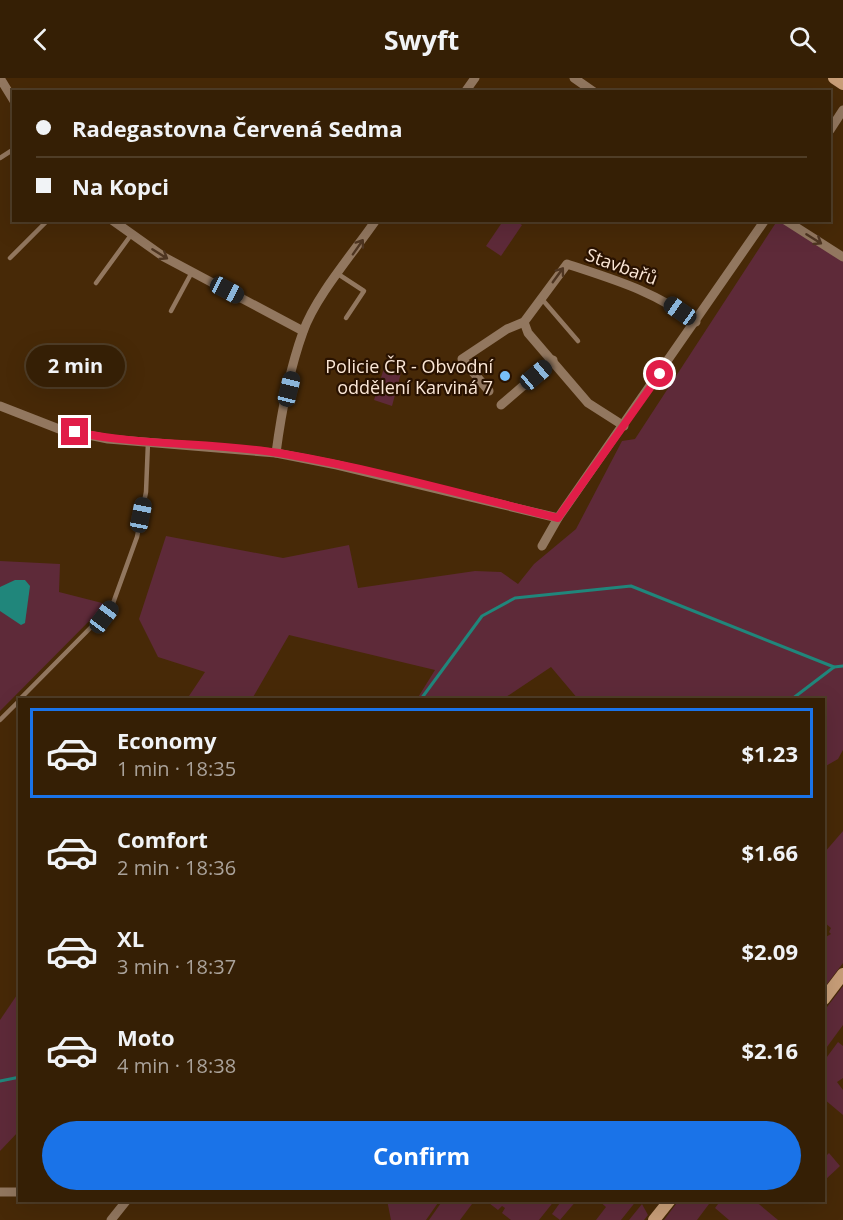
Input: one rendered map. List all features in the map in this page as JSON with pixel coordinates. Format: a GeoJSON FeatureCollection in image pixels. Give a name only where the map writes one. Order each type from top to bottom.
{"type":"FeatureCollection","features":[{"type":"Feature","properties":{"kind":"street"},"geometry":{"type":"LineString","coordinates":[[574,78],[591,90]]}},
{"type":"Feature","properties":{"kind":"street"},"geometry":{"type":"LineString","coordinates":[[834,78],[843,84]]}},
{"type":"Feature","properties":{"kind":"street"},"geometry":{"type":"LineString","coordinates":[[1,81],[12,98]]}},
{"type":"Feature","properties":{"kind":"street"},"geometry":{"type":"LineString","coordinates":[[831,128],[843,110]]}},
{"type":"Feature","properties":{"kind":"street"},"geometry":{"type":"LineString","coordinates":[[115,222],[192,272],[303,331]]}},
{"type":"Feature","properties":{"kind":"street"},"geometry":{"type":"LineString","coordinates":[[276,453],[279,428],[303,331],[338,274],[375,222]]}},
{"type":"Feature","properties":{"kind":"street"},"geometry":{"type":"LineString","coordinates":[[542,546],[558,518],[764,222]]}},
{"type":"Feature","properties":{"kind":"street"},"geometry":{"type":"LineString","coordinates":[[788,222],[843,257]]}},
{"type":"Feature","properties":{"kind":"street","name":"Stavbařů"},"geometry":{"type":"LineString","coordinates":[[489,390],[462,359],[507,329],[524,322],[567,264],[663,299],[696,322]]}},
{"type":"Feature","properties":{"kind":"street"},"geometry":{"type":"LineString","coordinates":[[524,322],[528,333],[554,360],[588,403],[624,426]]}},
{"type":"Feature","properties":{"kind":"street"},"geometry":{"type":"LineString","coordinates":[[501,405],[554,360]]}},
{"type":"Feature","properties":{"kind":"street"},"geometry":{"type":"LineString","coordinates":[[0,406],[58,429],[108,439],[276,453],[337,465],[558,518]]}},
{"type":"Feature","properties":{"kind":"street"},"geometry":{"type":"LineString","coordinates":[[825,998],[843,974]]}},
{"type":"Feature","properties":{"kind":"street"},"geometry":{"type":"LineString","coordinates":[[0,1192],[18,1192]]}},
{"type":"Feature","properties":{"kind":"street"},"geometry":{"type":"LineString","coordinates":[[111,1220],[125,1202]]}},
{"type":"Feature","properties":{"kind":"street"},"geometry":{"type":"LineString","coordinates":[[654,1220],[668,1202]]}},
{"type":"Feature","properties":{"kind":"lane"},"geometry":{"type":"LineString","coordinates":[[10,258],[46,222]]}},
{"type":"Feature","properties":{"kind":"lane"},"geometry":{"type":"LineString","coordinates":[[96,284],[131,234]]}},
{"type":"Feature","properties":{"kind":"lane"},"geometry":{"type":"LineString","coordinates":[[171,311],[192,272]]}},
{"type":"Feature","properties":{"kind":"lane"},"geometry":{"type":"LineString","coordinates":[[338,274],[364,291],[346,318]]}},
{"type":"Feature","properties":{"kind":"lane"},"geometry":{"type":"LineString","coordinates":[[541,298],[578,341]]}},
{"type":"Feature","properties":{"kind":"lane"},"geometry":{"type":"LineString","coordinates":[[21,698],[112,606],[137,537],[146,492],[148,442]]}},
{"type":"Feature","properties":{"kind":"lane"},"geometry":{"type":"LineString","coordinates":[[0,720],[18,701]]}},
{"type":"Feature","properties":{"kind":"shaded area"},"geometry":{"type":"Polygon","coordinates":[[[502,222],[518,222],[522,225],[501,256],[486,246],[502,222]]]}},
{"type":"Feature","properties":{"kind":"shaded area"},"geometry":{"type":"Polygon","coordinates":[[[776,222],[783,222],[843,261],[843,750],[838,759],[825,766],[825,698],[577,698],[551,667],[504,698],[418,698],[435,670],[289,635],[253,698],[188,698],[205,672],[158,657],[139,619],[166,536],[283,558],[349,545],[358,588],[475,571],[501,572],[518,584],[534,564],[576,529],[622,441],[635,439],[776,222]]]}},
{"type":"Feature","properties":{"kind":"shaded area"},"geometry":{"type":"Polygon","coordinates":[[[66,353],[99,363],[93,381],[61,370],[66,353]]]}},
{"type":"Feature","properties":{"kind":"shaded area"},"geometry":{"type":"Polygon","coordinates":[[[384,368],[401,373],[392,406],[374,400],[384,368]]]}},
{"type":"Feature","properties":{"kind":"shaded area"},"geometry":{"type":"Polygon","coordinates":[[[0,561],[60,564],[59,592],[106,604],[0,711],[0,561]]]}},
{"type":"Feature","properties":{"kind":"shaded area"},"geometry":{"type":"Polygon","coordinates":[[[843,831],[843,963],[825,987],[825,937],[831,934],[829,932],[831,928],[825,923],[825,852],[843,831]]]}},
{"type":"Feature","properties":{"kind":"shaded area"},"geometry":{"type":"Polygon","coordinates":[[[843,986],[843,1025],[825,1050],[825,1010],[843,986]]]}},
{"type":"Feature","properties":{"kind":"shaded area"},"geometry":{"type":"Polygon","coordinates":[[[18,993],[18,1132],[0,1151],[0,1020],[18,993]]]}},
{"type":"Feature","properties":{"kind":"shaded area"},"geometry":{"type":"Polygon","coordinates":[[[838,1042],[843,1046],[843,1078],[837,1082],[843,1090],[843,1115],[825,1100],[825,1060],[838,1042]]]}},
{"type":"Feature","properties":{"kind":"shaded area"},"geometry":{"type":"Polygon","coordinates":[[[829,1153],[840,1166],[825,1180],[825,1157],[829,1153]]]}},
{"type":"Feature","properties":{"kind":"shaded area"},"geometry":{"type":"Polygon","coordinates":[[[387,1202],[439,1202],[426,1220],[391,1220],[387,1202]]]}},
{"type":"Feature","properties":{"kind":"shaded area"},"geometry":{"type":"Polygon","coordinates":[[[442,1202],[474,1202],[460,1220],[429,1220],[442,1202]]]}},
{"type":"Feature","properties":{"kind":"shaded area"},"geometry":{"type":"Polygon","coordinates":[[[488,1202],[553,1202],[539,1220],[511,1220],[502,1213],[505,1208],[502,1206],[498,1210],[488,1202]]]}},
{"type":"Feature","properties":{"kind":"shaded area"},"geometry":{"type":"Polygon","coordinates":[[[561,1202],[575,1202],[560,1220],[552,1214],[561,1202]]]}},
{"type":"Feature","properties":{"kind":"shaded area"},"geometry":{"type":"Polygon","coordinates":[[[600,1202],[635,1202],[621,1220],[596,1220],[606,1207],[600,1202]]]}},
{"type":"Feature","properties":{"kind":"shaded area"},"geometry":{"type":"Polygon","coordinates":[[[678,1202],[710,1202],[697,1220],[664,1220],[678,1202]]]}},
{"type":"Feature","properties":{"kind":"shaded area"},"geometry":{"type":"Polygon","coordinates":[[[720,1202],[756,1202],[778,1220],[729,1220],[715,1208],[720,1202]]]}},
{"type":"Feature","properties":{"kind":"shaded area"},"geometry":{"type":"Polygon","coordinates":[[[642,1204],[648,1215],[644,1220],[629,1220],[642,1204]]]}},
{"type":"Feature","properties":{"kind":"water"},"geometry":{"type":"Polygon","coordinates":[[[15,580],[25,580],[30,586],[25,623],[21,625],[0,611],[0,587],[15,580]]]}},
{"type":"Feature","properties":{"kind":"waterway"},"geometry":{"type":"LineString","coordinates":[[422,698],[482,616],[515,598],[631,586],[834,667],[843,666]]}},
{"type":"Feature","properties":{"kind":"waterway"},"geometry":{"type":"LineString","coordinates":[[793,698],[834,667]]}},
{"type":"Feature","properties":{"kind":"waterway"},"geometry":{"type":"LineString","coordinates":[[0,1081],[18,1077]]}},
{"type":"Feature","properties":{"kind":"place","name":"Policie ČR - Obvodní oddělení Karviná 7"},"geometry":{"type":"Point","coordinates":[505,376]}},
{"type":"Feature","properties":{"kind":"route"},"geometry":{"type":"LineString","coordinates":[[75,432],[108,439],[276,453],[337,465],[558,518],[660,374]]}}]}
